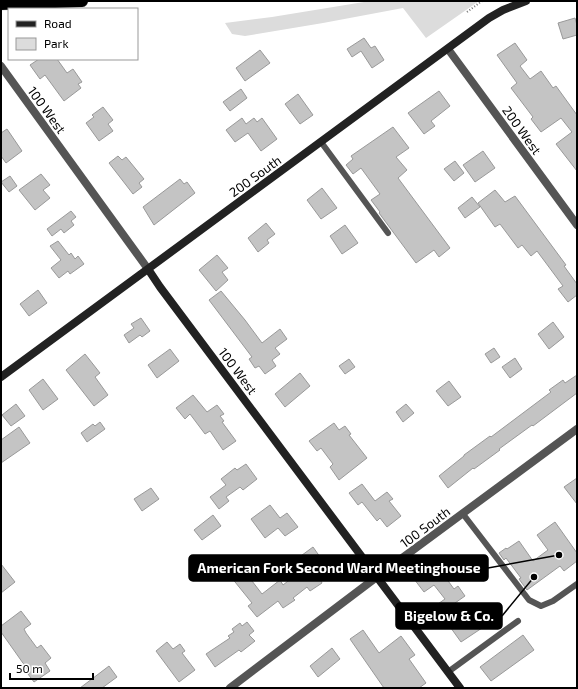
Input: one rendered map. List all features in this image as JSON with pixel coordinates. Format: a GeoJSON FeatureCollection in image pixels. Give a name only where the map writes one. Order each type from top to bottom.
{"type":"FeatureCollection","features":[{"type":"Feature","properties":{"kind":"highway"},"geometry":{"type":"LineString","coordinates":[[1,4],[82,1]]}},
{"type":"Feature","properties":{"kind":"street","name":"200 South"},"geometry":{"type":"LineString","coordinates":[[1,377],[503,10],[526,1]]}},
{"type":"Feature","properties":{"kind":"street","name":"200 West"},"geometry":{"type":"LineString","coordinates":[[448,50],[577,225]]}},
{"type":"Feature","properties":{"kind":"street","name":"100 West"},"geometry":{"type":"LineString","coordinates":[[1,66],[165,293],[460,688]]}},
{"type":"Feature","properties":{"kind":"street","name":"100 South"},"geometry":{"type":"LineString","coordinates":[[230,688],[577,429]]}},
{"type":"Feature","properties":{"kind":"lane"},"geometry":{"type":"LineString","coordinates":[[321,142],[388,232]]}},
{"type":"Feature","properties":{"kind":"lane"},"geometry":{"type":"LineString","coordinates":[[463,514],[529,600],[541,606],[553,601],[577,584]]}},
{"type":"Feature","properties":{"kind":"lane"},"geometry":{"type":"LineString","coordinates":[[448,672],[518,621]]}},
{"type":"Feature","properties":{"kind":"path"},"geometry":{"type":"LineString","coordinates":[[467,12],[482,1]]}},
{"type":"Feature","properties":{"kind":"green space"},"geometry":{"type":"Polygon","coordinates":[[[370,1],[479,1],[426,38],[403,8],[245,36],[232,34],[225,23],[272,17],[370,1]]]}},
{"type":"Feature","properties":{"kind":"building"},"geometry":{"type":"Polygon","coordinates":[[[575,18],[577,35],[563,39],[558,23],[575,18]]]}},
{"type":"Feature","properties":{"kind":"building"},"geometry":{"type":"Polygon","coordinates":[[[364,38],[371,48],[375,46],[384,60],[372,68],[361,51],[352,57],[347,49],[364,38]]]}},
{"type":"Feature","properties":{"kind":"building"},"geometry":{"type":"Polygon","coordinates":[[[515,43],[527,60],[520,66],[530,79],[541,71],[553,88],[556,86],[577,115],[577,171],[556,144],[572,132],[561,118],[541,132],[531,119],[533,117],[511,88],[517,83],[497,55],[515,43]]]}},
{"type":"Feature","properties":{"kind":"building"},"geometry":{"type":"Polygon","coordinates":[[[260,50],[270,63],[245,81],[236,68],[260,50]]]}},
{"type":"Feature","properties":{"kind":"building"},"geometry":{"type":"Polygon","coordinates":[[[38,60],[58,60],[67,73],[73,69],[82,82],[78,84],[81,88],[64,101],[45,75],[40,79],[30,65],[38,60]]]}},
{"type":"Feature","properties":{"kind":"building"},"geometry":{"type":"Polygon","coordinates":[[[241,89],[247,98],[230,111],[223,102],[241,89]]]}},
{"type":"Feature","properties":{"kind":"building"},"geometry":{"type":"Polygon","coordinates":[[[439,91],[450,106],[431,121],[435,126],[424,134],[408,113],[439,91]]]}},
{"type":"Feature","properties":{"kind":"building"},"geometry":{"type":"Polygon","coordinates":[[[298,94],[313,115],[300,124],[285,104],[298,94]]]}},
{"type":"Feature","properties":{"kind":"building"},"geometry":{"type":"Polygon","coordinates":[[[103,107],[113,120],[108,124],[113,131],[99,141],[86,123],[94,117],[92,115],[103,107]]]}},
{"type":"Feature","properties":{"kind":"building"},"geometry":{"type":"Polygon","coordinates":[[[242,118],[246,124],[254,118],[257,122],[262,118],[277,139],[261,151],[248,133],[235,142],[226,130],[242,118]]]}},
{"type":"Feature","properties":{"kind":"building"},"geometry":{"type":"Polygon","coordinates":[[[393,127],[409,148],[396,157],[407,170],[398,178],[450,248],[439,257],[434,250],[416,263],[371,200],[380,194],[361,168],[353,174],[346,165],[353,159],[351,156],[393,127]]]}},
{"type":"Feature","properties":{"kind":"building"},"geometry":{"type":"Polygon","coordinates":[[[7,129],[22,151],[6,163],[1,156],[1,133],[7,129]]]}},
{"type":"Feature","properties":{"kind":"building"},"geometry":{"type":"Polygon","coordinates":[[[483,151],[495,168],[475,182],[463,165],[483,151]]]}},
{"type":"Feature","properties":{"kind":"building"},"geometry":{"type":"Polygon","coordinates":[[[118,156],[122,160],[126,157],[144,179],[139,183],[142,187],[133,194],[109,163],[118,156]]]}},
{"type":"Feature","properties":{"kind":"building"},"geometry":{"type":"Polygon","coordinates":[[[455,161],[464,173],[454,181],[444,169],[455,161]]]}},
{"type":"Feature","properties":{"kind":"building"},"geometry":{"type":"Polygon","coordinates":[[[41,174],[50,185],[43,190],[50,198],[35,210],[19,190],[41,174]]]}},
{"type":"Feature","properties":{"kind":"building"},"geometry":{"type":"Polygon","coordinates":[[[10,176],[17,186],[9,192],[1,182],[10,176]]]}},
{"type":"Feature","properties":{"kind":"building"},"geometry":{"type":"Polygon","coordinates":[[[180,179],[184,184],[187,182],[195,193],[154,225],[143,207],[180,179]]]}},
{"type":"Feature","properties":{"kind":"building"},"geometry":{"type":"Polygon","coordinates":[[[322,188],[337,208],[321,219],[307,200],[322,188]]]}},
{"type":"Feature","properties":{"kind":"building"},"geometry":{"type":"Polygon","coordinates":[[[495,190],[505,202],[515,196],[566,265],[564,266],[577,284],[577,295],[568,302],[558,289],[563,286],[537,251],[531,256],[522,245],[518,248],[500,224],[495,227],[478,203],[495,190]]]}},
{"type":"Feature","properties":{"kind":"building"},"geometry":{"type":"Polygon","coordinates":[[[472,197],[480,207],[465,218],[458,208],[472,197]]]}},
{"type":"Feature","properties":{"kind":"building"},"geometry":{"type":"Polygon","coordinates":[[[71,211],[76,217],[71,221],[74,225],[64,233],[61,229],[52,236],[47,229],[71,211]]]}},
{"type":"Feature","properties":{"kind":"building"},"geometry":{"type":"Polygon","coordinates":[[[266,223],[275,234],[267,240],[269,243],[258,252],[248,238],[266,223]]]}},
{"type":"Feature","properties":{"kind":"building"},"geometry":{"type":"Polygon","coordinates":[[[345,225],[358,243],[342,254],[330,236],[345,225]]]}},
{"type":"Feature","properties":{"kind":"building"},"geometry":{"type":"Polygon","coordinates":[[[58,241],[69,255],[71,253],[75,259],[78,256],[84,264],[70,274],[68,271],[59,278],[51,268],[61,260],[50,246],[58,241]]]}},
{"type":"Feature","properties":{"kind":"building"},"geometry":{"type":"Polygon","coordinates":[[[217,255],[228,268],[222,272],[228,280],[216,291],[199,270],[217,255]]]}},
{"type":"Feature","properties":{"kind":"building"},"geometry":{"type":"Polygon","coordinates":[[[38,290],[47,303],[29,316],[20,304],[38,290]]]}},
{"type":"Feature","properties":{"kind":"building"},"geometry":{"type":"Polygon","coordinates":[[[221,291],[262,343],[280,329],[287,339],[275,348],[280,354],[272,360],[276,366],[265,374],[259,366],[255,368],[249,359],[252,357],[209,300],[221,291]]]}},
{"type":"Feature","properties":{"kind":"building"},"geometry":{"type":"Polygon","coordinates":[[[141,318],[150,331],[142,337],[140,335],[129,343],[124,335],[134,328],[131,324],[141,318]]]}},
{"type":"Feature","properties":{"kind":"building"},"geometry":{"type":"Polygon","coordinates":[[[553,322],[564,337],[549,349],[538,334],[553,322]]]}},
{"type":"Feature","properties":{"kind":"building"},"geometry":{"type":"Polygon","coordinates":[[[494,348],[500,357],[491,363],[485,354],[494,348]]]}},
{"type":"Feature","properties":{"kind":"building"},"geometry":{"type":"Polygon","coordinates":[[[170,349],[179,361],[157,378],[148,365],[170,349]]]}},
{"type":"Feature","properties":{"kind":"building"},"geometry":{"type":"Polygon","coordinates":[[[85,354],[100,373],[95,377],[108,395],[94,406],[66,370],[85,354]]]}},
{"type":"Feature","properties":{"kind":"building"},"geometry":{"type":"Polygon","coordinates":[[[515,358],[522,369],[510,378],[502,367],[515,358]]]}},
{"type":"Feature","properties":{"kind":"building"},"geometry":{"type":"Polygon","coordinates":[[[349,359],[355,367],[345,374],[339,366],[349,359]]]}},
{"type":"Feature","properties":{"kind":"building"},"geometry":{"type":"Polygon","coordinates":[[[300,373],[310,386],[285,407],[275,394],[300,373]]]}},
{"type":"Feature","properties":{"kind":"building"},"geometry":{"type":"Polygon","coordinates":[[[577,375],[577,393],[499,449],[500,450],[474,469],[473,468],[448,488],[439,476],[464,455],[490,436],[491,437],[551,392],[549,390],[563,380],[565,383],[577,375]]]}},
{"type":"Feature","properties":{"kind":"building"},"geometry":{"type":"Polygon","coordinates":[[[43,379],[58,399],[43,410],[29,390],[43,379]]]}},
{"type":"Feature","properties":{"kind":"building"},"geometry":{"type":"Polygon","coordinates":[[[449,381],[461,397],[448,406],[436,391],[449,381]]]}},
{"type":"Feature","properties":{"kind":"building"},"geometry":{"type":"Polygon","coordinates":[[[193,395],[207,412],[217,405],[224,414],[220,416],[224,421],[222,422],[236,441],[223,450],[210,431],[205,434],[190,414],[185,419],[176,408],[193,395]]]}},
{"type":"Feature","properties":{"kind":"building"},"geometry":{"type":"Polygon","coordinates":[[[16,404],[25,416],[11,426],[2,415],[16,404]]]}},
{"type":"Feature","properties":{"kind":"building"},"geometry":{"type":"Polygon","coordinates":[[[406,404],[414,413],[403,422],[396,412],[406,404]]]}},
{"type":"Feature","properties":{"kind":"building"},"geometry":{"type":"Polygon","coordinates":[[[100,422],[105,429],[87,442],[81,433],[93,424],[95,426],[100,422]]]}},
{"type":"Feature","properties":{"kind":"building"},"geometry":{"type":"Polygon","coordinates":[[[334,423],[339,430],[345,426],[351,434],[349,435],[367,458],[339,480],[330,467],[333,464],[321,448],[317,451],[309,441],[334,423]]]}},
{"type":"Feature","properties":{"kind":"building"},"geometry":{"type":"Polygon","coordinates":[[[19,427],[30,443],[1,463],[1,440],[19,427]]]}},
{"type":"Feature","properties":{"kind":"building"},"geometry":{"type":"Polygon","coordinates":[[[246,464],[257,479],[243,490],[240,487],[226,497],[229,501],[219,509],[210,497],[226,485],[221,479],[235,468],[237,470],[246,464]]]}},
{"type":"Feature","properties":{"kind":"building"},"geometry":{"type":"Polygon","coordinates":[[[577,478],[577,504],[564,487],[577,478]]]}},
{"type":"Feature","properties":{"kind":"building"},"geometry":{"type":"Polygon","coordinates":[[[362,484],[375,501],[387,492],[393,499],[389,501],[401,516],[387,527],[380,518],[377,521],[362,502],[358,505],[349,493],[362,484]]]}},
{"type":"Feature","properties":{"kind":"building"},"geometry":{"type":"Polygon","coordinates":[[[151,488],[159,499],[142,511],[134,499],[151,488]]]}},
{"type":"Feature","properties":{"kind":"building"},"geometry":{"type":"Polygon","coordinates":[[[270,505],[280,518],[287,513],[298,527],[285,536],[278,528],[265,538],[251,519],[270,505]]]}},
{"type":"Feature","properties":{"kind":"building"},"geometry":{"type":"Polygon","coordinates":[[[213,515],[221,526],[202,540],[194,530],[213,515]]]}},
{"type":"Feature","properties":{"kind":"building"},"geometry":{"type":"Polygon","coordinates":[[[555,522],[577,553],[577,561],[564,571],[560,566],[527,590],[519,579],[521,578],[506,558],[504,560],[499,553],[519,541],[533,561],[548,550],[537,535],[555,522]]]}},
{"type":"Feature","properties":{"kind":"building"},"geometry":{"type":"Polygon","coordinates":[[[313,547],[330,571],[320,579],[322,583],[310,591],[307,587],[293,598],[295,600],[283,608],[278,601],[257,617],[248,606],[252,603],[231,577],[242,568],[262,594],[280,580],[283,585],[297,574],[296,572],[300,569],[294,561],[313,547]]]}},
{"type":"Feature","properties":{"kind":"building"},"geometry":{"type":"Polygon","coordinates":[[[435,563],[454,589],[458,586],[465,596],[455,603],[465,617],[471,613],[482,628],[461,642],[435,606],[445,599],[434,585],[424,592],[414,579],[435,563]]]}},
{"type":"Feature","properties":{"kind":"building"},"geometry":{"type":"Polygon","coordinates":[[[1,564],[15,582],[1,593],[1,564]]]}},
{"type":"Feature","properties":{"kind":"building"},"geometry":{"type":"Polygon","coordinates":[[[21,611],[31,624],[24,629],[26,633],[37,648],[41,645],[51,658],[45,663],[50,671],[34,682],[28,674],[30,673],[1,632],[1,626],[21,611]]]}},
{"type":"Feature","properties":{"kind":"building"},"geometry":{"type":"Polygon","coordinates":[[[247,622],[254,631],[249,635],[255,641],[241,652],[239,650],[215,667],[206,654],[230,638],[228,636],[234,632],[232,629],[240,623],[242,626],[247,622]]]}},
{"type":"Feature","properties":{"kind":"building"},"geometry":{"type":"Polygon","coordinates":[[[363,630],[379,653],[401,636],[415,655],[409,659],[426,683],[419,688],[384,688],[350,639],[363,630]]]}},
{"type":"Feature","properties":{"kind":"building"},"geometry":{"type":"Polygon","coordinates":[[[523,635],[534,650],[491,681],[480,667],[523,635]]]}},
{"type":"Feature","properties":{"kind":"building"},"geometry":{"type":"Polygon","coordinates":[[[167,642],[173,649],[180,644],[185,651],[182,653],[195,670],[179,682],[156,651],[167,642]]]}},
{"type":"Feature","properties":{"kind":"building"},"geometry":{"type":"Polygon","coordinates":[[[332,648],[340,659],[318,677],[310,666],[332,648]]]}},
{"type":"Feature","properties":{"kind":"building"},"geometry":{"type":"Polygon","coordinates":[[[109,666],[117,677],[102,688],[80,688],[109,666]]]}},
{"type":"Feature","properties":{"kind":"place","name":"American Fork Second Ward Meetinghouse"},"geometry":{"type":"Point","coordinates":[559,555]}},
{"type":"Feature","properties":{"kind":"place","name":"Bigelow & Co."},"geometry":{"type":"Point","coordinates":[534,577]}}]}
